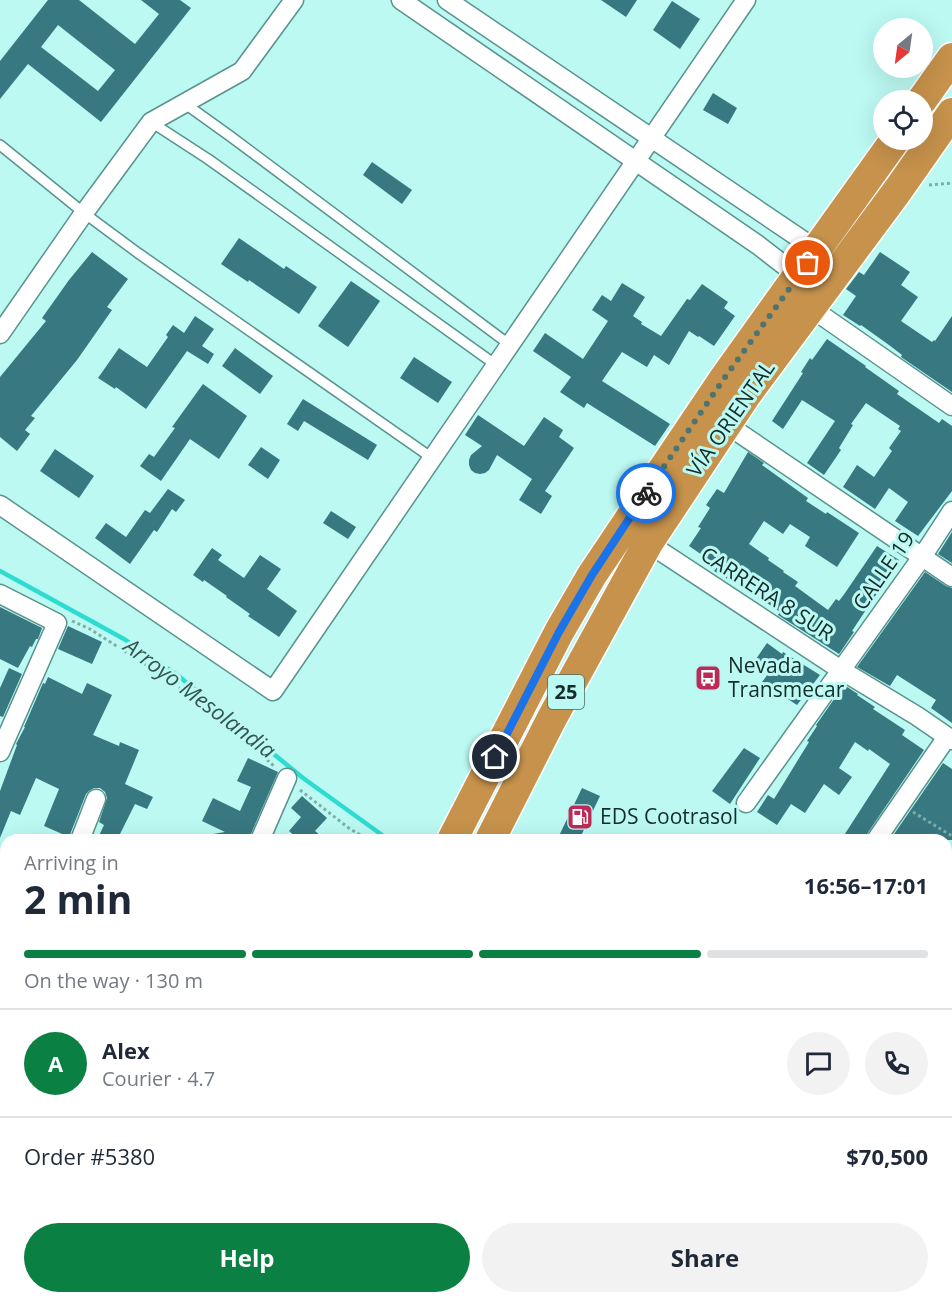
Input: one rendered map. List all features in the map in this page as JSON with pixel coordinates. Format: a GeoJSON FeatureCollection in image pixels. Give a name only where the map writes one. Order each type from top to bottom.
{"type":"FeatureCollection","features":[{"type":"Feature","properties":{"kind":"highway"},"geometry":{"type":"LineString","coordinates":[[929,90],[952,58]]}},
{"type":"Feature","properties":{"kind":"highway","name":"VÍA ORIENTAL"},"geometry":{"type":"LineString","coordinates":[[493,834],[552,718],[648,543],[726,424],[952,113]]}},
{"type":"Feature","properties":{"kind":"highway","name":"VÍA ORIENTAL"},"geometry":{"type":"LineString","coordinates":[[455,834],[559,632],[592,575],[723,380],[888,150]]}},
{"type":"Feature","properties":{"kind":"street"},"geometry":{"type":"LineString","coordinates":[[0,334],[151,122],[242,71],[294,0]]}},
{"type":"Feature","properties":{"kind":"street"},"geometry":{"type":"LineString","coordinates":[[401,0],[758,245],[798,276]]}},
{"type":"Feature","properties":{"kind":"street"},"geometry":{"type":"LineString","coordinates":[[447,0],[817,250]]}},
{"type":"Feature","properties":{"kind":"street"},"geometry":{"type":"LineString","coordinates":[[0,505],[273,691],[746,0]]}},
{"type":"Feature","properties":{"kind":"street"},"geometry":{"type":"LineString","coordinates":[[811,308],[952,406]]}},
{"type":"Feature","properties":{"kind":"street"},"geometry":{"type":"LineString","coordinates":[[726,424],[952,577]]}},
{"type":"Feature","properties":{"kind":"street","name":"CALLE 19"},"geometry":{"type":"LineString","coordinates":[[746,802],[922,557],[952,511]]}},
{"type":"Feature","properties":{"kind":"street","name":"CARRERA 8 SUR"},"geometry":{"type":"LineString","coordinates":[[648,543],[950,739]]}},
{"type":"Feature","properties":{"kind":"street"},"geometry":{"type":"LineString","coordinates":[[0,594],[57,623],[2,740]]}},
{"type":"Feature","properties":{"kind":"street"},"geometry":{"type":"LineString","coordinates":[[880,834],[950,739]]}},
{"type":"Feature","properties":{"kind":"street"},"geometry":{"type":"LineString","coordinates":[[263,834],[287,778]]}},
{"type":"Feature","properties":{"kind":"street"},"geometry":{"type":"LineString","coordinates":[[82,834],[96,799]]}},
{"type":"Feature","properties":{"kind":"lane"},"geometry":{"type":"LineString","coordinates":[[183,103],[510,345]]}},
{"type":"Feature","properties":{"kind":"lane"},"geometry":{"type":"LineString","coordinates":[[151,122],[208,159],[496,365]]}},
{"type":"Feature","properties":{"kind":"lane"},"geometry":{"type":"LineString","coordinates":[[0,145],[138,253],[432,458]]}},
{"type":"Feature","properties":{"kind":"path"},"geometry":{"type":"LineString","coordinates":[[924,185],[952,183]]}},
{"type":"Feature","properties":{"kind":"path"},"geometry":{"type":"LineString","coordinates":[[57,623],[69,620],[90,629],[168,680],[236,732],[287,778],[359,834]]}},
{"type":"Feature","properties":{"kind":"path"},"geometry":{"type":"LineString","coordinates":[[901,804],[949,834]]}},
{"type":"Feature","properties":{"kind":"building"},"geometry":{"type":"Polygon","coordinates":[[[48,0],[79,0],[135,44],[159,14],[141,0],[180,0],[191,8],[101,122],[28,64],[0,99],[0,61],[48,0]],[[58,25],[41,47],[98,91],[115,70],[58,25]]]}},
{"type":"Feature","properties":{"kind":"building"},"geometry":{"type":"Polygon","coordinates":[[[601,0],[637,0],[626,17],[601,0]]]}},
{"type":"Feature","properties":{"kind":"building"},"geometry":{"type":"Polygon","coordinates":[[[672,1],[700,19],[680,49],[653,30],[672,1]]]}},
{"type":"Feature","properties":{"kind":"building"},"geometry":{"type":"Polygon","coordinates":[[[713,93],[737,108],[728,124],[703,110],[713,93]]]}},
{"type":"Feature","properties":{"kind":"building"},"geometry":{"type":"Polygon","coordinates":[[[372,162],[412,190],[402,204],[363,175],[372,162]]]}},
{"type":"Feature","properties":{"kind":"building"},"geometry":{"type":"Polygon","coordinates":[[[239,238],[284,269],[286,266],[317,287],[299,314],[221,264],[239,238]]]}},
{"type":"Feature","properties":{"kind":"building"},"geometry":{"type":"Polygon","coordinates":[[[92,252],[128,279],[107,307],[112,310],[77,360],[31,416],[35,418],[25,430],[30,434],[17,451],[0,437],[0,377],[46,321],[42,318],[92,252]]]}},
{"type":"Feature","properties":{"kind":"building"},"geometry":{"type":"Polygon","coordinates":[[[880,252],[910,272],[901,285],[918,297],[901,321],[932,342],[952,316],[952,392],[901,357],[902,355],[861,325],[843,315],[856,296],[846,289],[859,272],[864,275],[880,252]]]}},
{"type":"Feature","properties":{"kind":"building"},"geometry":{"type":"Polygon","coordinates":[[[351,281],[380,301],[348,347],[318,326],[351,281]]]}},
{"type":"Feature","properties":{"kind":"building"},"geometry":{"type":"Polygon","coordinates":[[[622,283],[645,297],[633,316],[642,322],[641,324],[661,336],[687,299],[690,300],[702,284],[728,302],[724,308],[735,316],[714,346],[689,331],[669,365],[654,355],[647,367],[622,352],[602,381],[670,424],[655,446],[587,403],[584,408],[560,392],[571,377],[533,351],[545,333],[583,359],[608,321],[592,310],[602,295],[611,301],[622,283]]]}},
{"type":"Feature","properties":{"kind":"building"},"geometry":{"type":"Polygon","coordinates":[[[195,316],[214,329],[202,346],[214,354],[208,364],[187,351],[146,409],[116,387],[115,389],[98,378],[119,348],[147,367],[168,337],[166,335],[173,325],[184,333],[195,316]]]}},
{"type":"Feature","properties":{"kind":"building"},"geometry":{"type":"Polygon","coordinates":[[[827,339],[899,391],[897,394],[939,423],[942,419],[952,426],[952,491],[918,536],[895,521],[908,502],[889,488],[875,509],[843,487],[857,465],[874,477],[892,451],[889,448],[901,431],[898,429],[900,426],[866,403],[851,424],[853,425],[839,448],[841,450],[824,475],[807,463],[835,421],[802,400],[783,429],[772,421],[810,358],[812,360],[827,339]]]}},
{"type":"Feature","properties":{"kind":"building"},"geometry":{"type":"Polygon","coordinates":[[[235,348],[273,376],[260,394],[222,366],[235,348]]]}},
{"type":"Feature","properties":{"kind":"building"},"geometry":{"type":"Polygon","coordinates":[[[414,357],[452,382],[438,403],[400,378],[414,357]]]}},
{"type":"Feature","properties":{"kind":"building"},"geometry":{"type":"Polygon","coordinates":[[[203,384],[247,416],[219,459],[190,439],[161,481],[140,466],[149,454],[154,457],[203,384]]]}},
{"type":"Feature","properties":{"kind":"building"},"geometry":{"type":"Polygon","coordinates":[[[303,399],[377,445],[368,460],[304,421],[298,431],[287,424],[303,399]]]}},
{"type":"Feature","properties":{"kind":"building"},"geometry":{"type":"Polygon","coordinates":[[[478,415],[524,446],[544,417],[563,430],[559,437],[574,448],[545,491],[552,496],[541,514],[519,500],[532,479],[497,455],[485,473],[475,473],[471,470],[469,460],[471,455],[482,446],[465,435],[478,415]]]}},
{"type":"Feature","properties":{"kind":"building"},"geometry":{"type":"Polygon","coordinates":[[[261,447],[280,460],[268,479],[248,465],[261,447]]]}},
{"type":"Feature","properties":{"kind":"building"},"geometry":{"type":"Polygon","coordinates":[[[55,449],[94,476],[79,498],[40,471],[55,449]]]}},
{"type":"Feature","properties":{"kind":"building"},"geometry":{"type":"Polygon","coordinates":[[[748,452],[808,498],[806,501],[859,533],[837,567],[805,546],[810,537],[790,524],[783,534],[764,521],[749,544],[798,582],[795,586],[828,610],[836,599],[839,601],[877,546],[899,560],[839,654],[778,615],[780,612],[730,577],[729,580],[714,571],[718,566],[689,546],[710,508],[706,505],[717,489],[724,493],[748,452]]]}},
{"type":"Feature","properties":{"kind":"building"},"geometry":{"type":"Polygon","coordinates":[[[168,489],[185,500],[176,512],[172,509],[157,532],[154,530],[130,564],[95,538],[106,523],[126,537],[145,510],[150,513],[168,489]]]}},
{"type":"Feature","properties":{"kind":"building"},"geometry":{"type":"Polygon","coordinates":[[[331,511],[356,527],[348,539],[323,523],[331,511]]]}},
{"type":"Feature","properties":{"kind":"building"},"geometry":{"type":"Polygon","coordinates":[[[952,532],[952,563],[938,554],[952,532]]]}},
{"type":"Feature","properties":{"kind":"building"},"geometry":{"type":"Polygon","coordinates":[[[212,548],[222,555],[218,560],[244,578],[260,555],[281,569],[267,589],[297,611],[279,637],[248,616],[250,614],[227,596],[193,575],[212,548]]]}},
{"type":"Feature","properties":{"kind":"building"},"geometry":{"type":"Polygon","coordinates":[[[925,572],[952,588],[952,723],[931,708],[936,700],[897,675],[890,686],[857,667],[925,572]]]}},
{"type":"Feature","properties":{"kind":"building"},"geometry":{"type":"Polygon","coordinates":[[[0,607],[42,628],[38,639],[32,647],[30,646],[18,668],[0,659],[0,607]]]}},
{"type":"Feature","properties":{"kind":"building"},"geometry":{"type":"Polygon","coordinates":[[[68,626],[102,642],[92,664],[58,649],[68,626]]]}},
{"type":"Feature","properties":{"kind":"building"},"geometry":{"type":"Polygon","coordinates":[[[767,643],[820,675],[797,705],[762,682],[771,670],[756,659],[767,643]]]}},
{"type":"Feature","properties":{"kind":"building"},"geometry":{"type":"Polygon","coordinates":[[[9,668],[22,674],[3,717],[0,716],[0,688],[9,668]]]}},
{"type":"Feature","properties":{"kind":"building"},"geometry":{"type":"Polygon","coordinates":[[[48,677],[82,694],[87,683],[112,695],[93,735],[119,746],[120,742],[139,750],[125,784],[153,797],[147,809],[135,804],[120,834],[100,834],[104,825],[99,822],[107,798],[105,792],[100,788],[94,788],[86,794],[70,834],[62,834],[44,826],[59,789],[36,778],[20,815],[11,811],[0,834],[0,791],[16,744],[43,683],[45,684],[48,677]]]}},
{"type":"Feature","properties":{"kind":"building"},"geometry":{"type":"Polygon","coordinates":[[[844,685],[875,707],[873,709],[905,730],[902,735],[924,750],[867,834],[845,834],[890,764],[855,742],[839,768],[852,777],[839,795],[824,784],[805,813],[791,804],[777,825],[757,812],[768,795],[774,799],[809,742],[807,741],[844,685]]]}},
{"type":"Feature","properties":{"kind":"building"},"geometry":{"type":"Polygon","coordinates":[[[744,748],[760,758],[730,804],[712,791],[744,748]]]}},
{"type":"Feature","properties":{"kind":"building"},"geometry":{"type":"Polygon","coordinates":[[[248,758],[278,772],[251,834],[213,834],[225,832],[202,821],[213,798],[240,811],[251,787],[237,781],[248,758]]]}},
{"type":"Feature","properties":{"kind":"building"},"geometry":{"type":"Polygon","coordinates":[[[943,763],[952,769],[952,834],[894,834],[943,763]]]}},
{"type":"Feature","properties":{"kind":"building","name":"EDS Cootrasol"},"geometry":{"type":"Polygon","coordinates":[[[582,788],[600,796],[582,834],[560,834],[582,788]]]}},
{"type":"Feature","properties":{"kind":"building"},"geometry":{"type":"Polygon","coordinates":[[[302,796],[327,818],[315,831],[319,834],[292,834],[289,831],[301,817],[291,808],[302,796]]]}},
{"type":"Feature","properties":{"kind":"waterway","name":"Arroyo Mesolandia"},"geometry":{"type":"LineString","coordinates":[[0,571],[124,639],[176,674],[303,778],[381,834]]}},
{"type":"Feature","properties":{"kind":"way so far"},"geometry":{"type":"LineString","coordinates":[[646,493],[723,380],[808,263]]}},
{"type":"Feature","properties":{"kind":"place","name":"Nevada Transmecar"},"geometry":{"type":"Point","coordinates":[708,678]}},
{"type":"Feature","properties":{"kind":"place","name":"EDS Cootrasol"},"geometry":{"type":"Point","coordinates":[580,817]}},
{"type":"Feature","properties":{"kind":"route"},"geometry":{"type":"LineString","coordinates":[[495,757],[559,632],[592,575],[646,493]]}}]}
